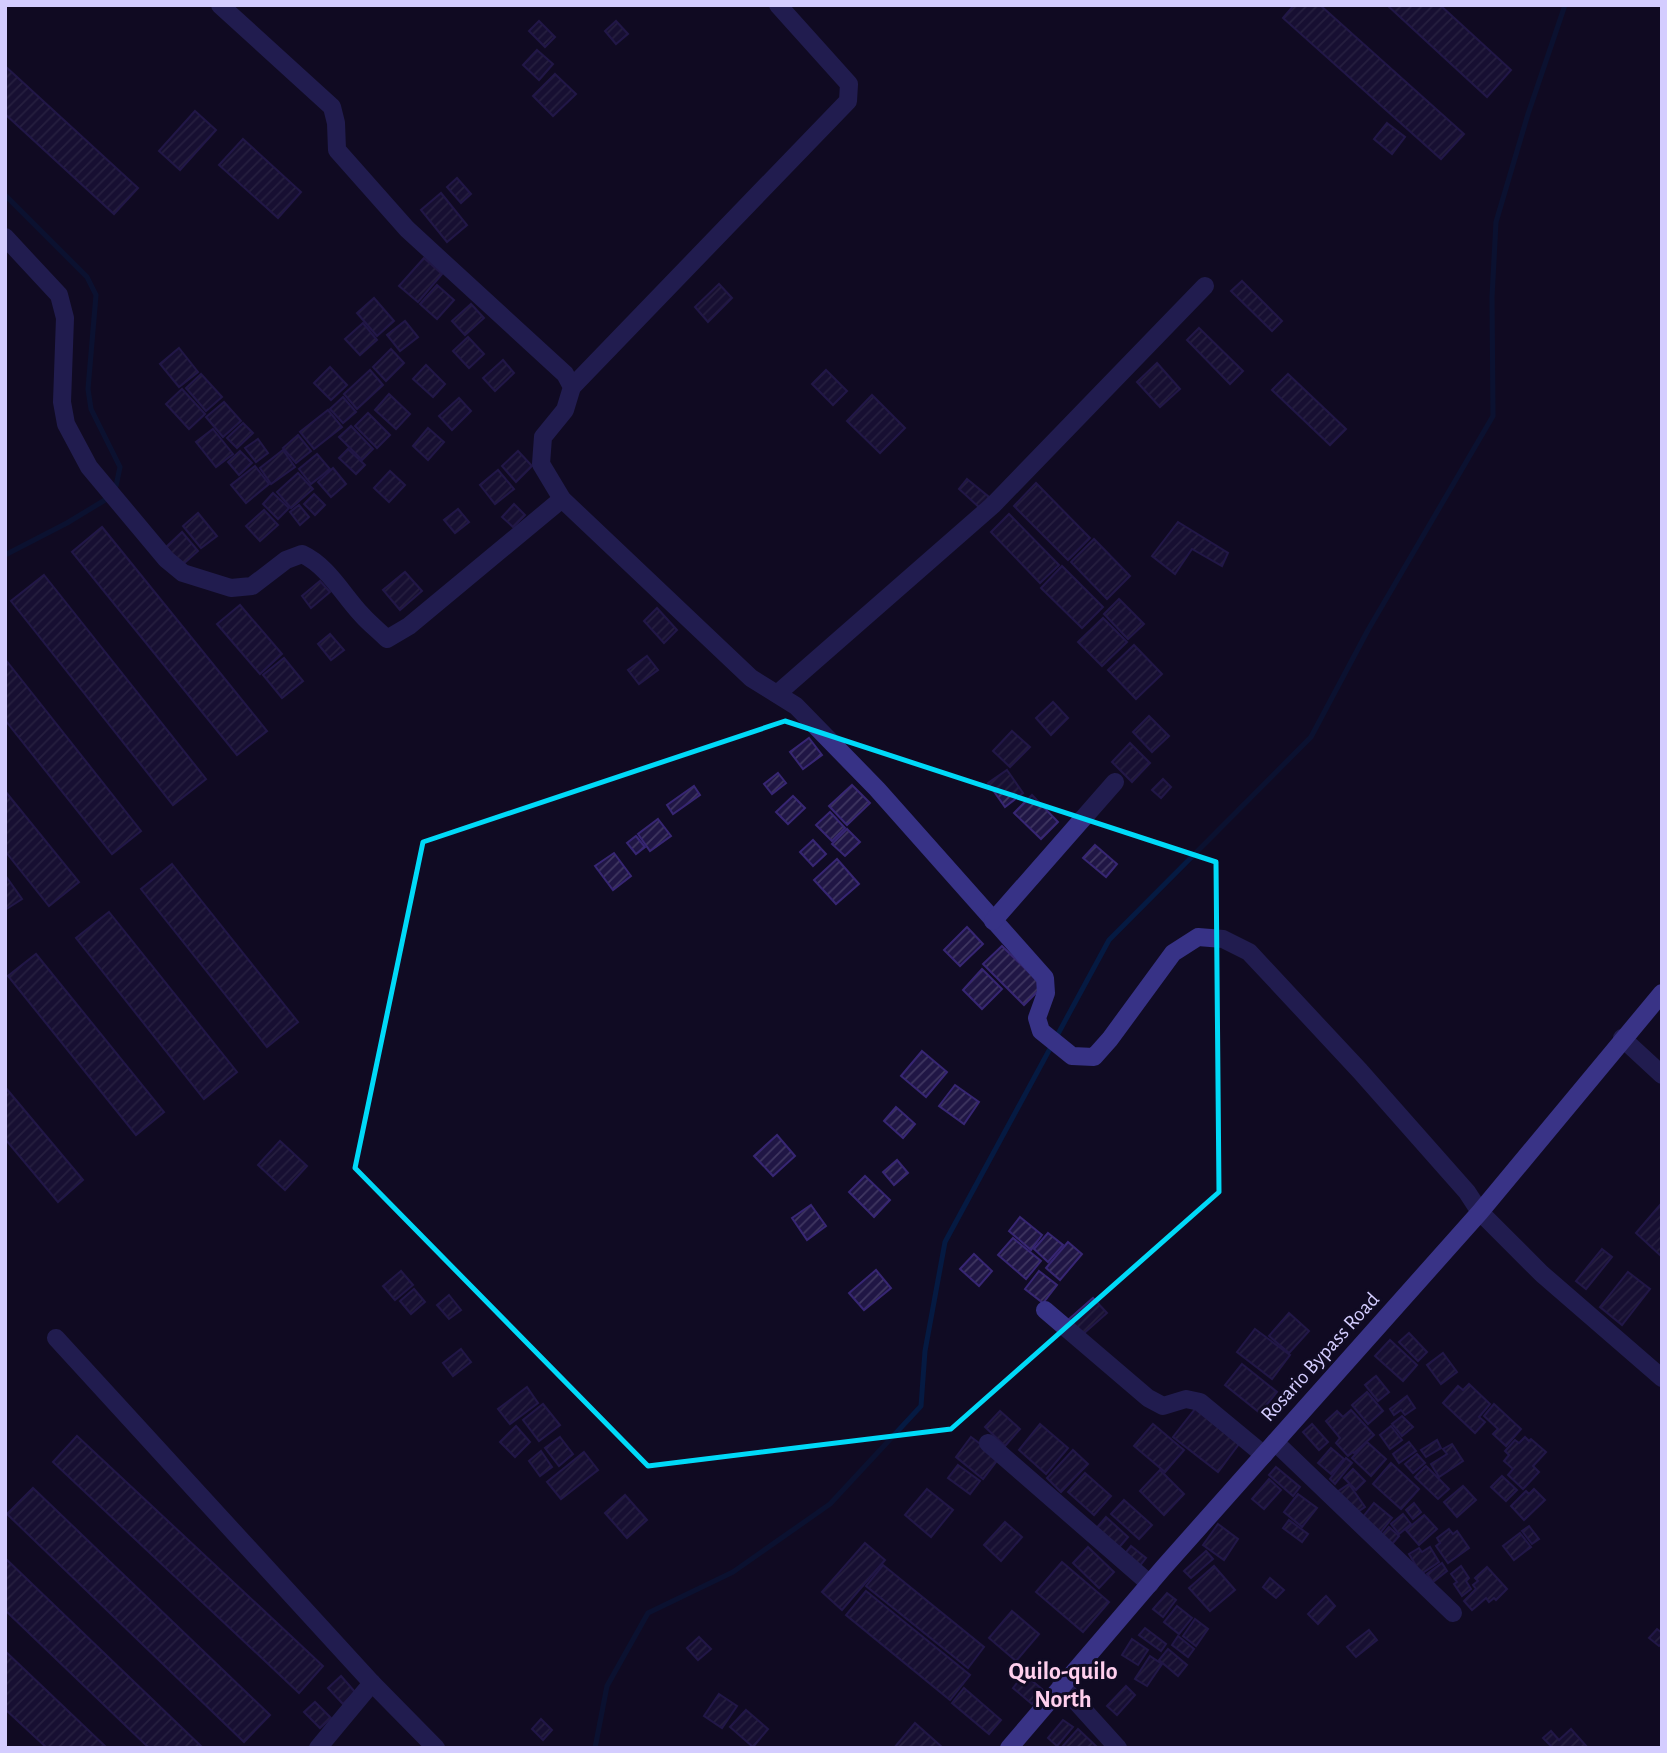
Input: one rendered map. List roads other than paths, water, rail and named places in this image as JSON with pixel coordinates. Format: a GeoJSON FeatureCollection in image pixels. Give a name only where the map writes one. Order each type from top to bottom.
{"type":"FeatureCollection","features":[{"type":"Feature","properties":{"kind":"main road","name":"Rosario Bypass Road"},"geometry":{"type":"LineString","coordinates":[[1009,1748],[1061,1685],[1480,1212],[1662,993]]}},
{"type":"Feature","properties":{"kind":"street"},"geometry":{"type":"LineString","coordinates":[[220,5],[332,107],[336,123],[337,150],[407,229],[565,374],[572,387]]}},
{"type":"Feature","properties":{"kind":"street"},"geometry":{"type":"LineString","coordinates":[[778,5],[849,84],[848,101],[572,387],[565,410],[543,438],[541,464],[562,499],[751,678],[796,706],[877,789],[1045,978],[1046,993],[1037,1018],[1041,1031],[1072,1056],[1094,1057],[1173,953],[1198,937],[1223,939],[1249,952],[1360,1070],[1467,1192],[1480,1212],[1542,1275],[1662,1378]]}},
{"type":"Feature","properties":{"kind":"street"},"geometry":{"type":"LineString","coordinates":[[5,237],[58,295],[65,318],[62,402],[66,424],[89,467],[166,559],[183,573],[231,587],[252,586],[286,560],[302,554],[311,558],[325,571],[362,616],[387,639],[409,626],[562,499]]}},
{"type":"Feature","properties":{"kind":"street"},"geometry":{"type":"LineString","coordinates":[[777,694],[993,505],[1205,286]]}},
{"type":"Feature","properties":{"kind":"street"},"geometry":{"type":"LineString","coordinates":[[993,921],[1115,782]]}},
{"type":"Feature","properties":{"kind":"street"},"geometry":{"type":"LineString","coordinates":[[1622,1038],[1662,1075]]}},
{"type":"Feature","properties":{"kind":"street"},"geometry":{"type":"LineString","coordinates":[[1045,1310],[1148,1398],[1163,1406],[1186,1399],[1200,1402],[1270,1448],[1454,1613]]}},
{"type":"Feature","properties":{"kind":"street"},"geometry":{"type":"LineString","coordinates":[[56,1338],[372,1683],[436,1748]]}},
{"type":"Feature","properties":{"kind":"street"},"geometry":{"type":"LineString","coordinates":[[988,1443],[1150,1584]]}},
{"type":"Feature","properties":{"kind":"street"},"geometry":{"type":"LineString","coordinates":[[318,1748],[372,1683]]}},
{"type":"Feature","properties":{"kind":"street"},"geometry":{"type":"LineString","coordinates":[[1061,1685],[1118,1748]]}},
{"type":"Feature","properties":{"kind":"waterway"},"geometry":{"type":"LineString","coordinates":[[595,1748],[607,1686],[648,1613],[733,1572],[830,1504],[921,1406],[925,1351],[945,1242],[1109,940],[1311,737],[1368,630],[1493,416],[1492,297],[1496,222],[1528,114],[1565,5]]}},
{"type":"Feature","properties":{"kind":"waterway"},"geometry":{"type":"LineString","coordinates":[[5,195],[87,277],[96,295],[88,389],[91,409],[120,467],[116,486]]}},
{"type":"Feature","properties":{"kind":"waterway"},"geometry":{"type":"LineString","coordinates":[[5,555],[105,500]]}},
{"type":"Feature","properties":{"kind":"district","name":"Quilo-quilo North"},"geometry":{"type":"Point","coordinates":[1063,1686]}}]}
